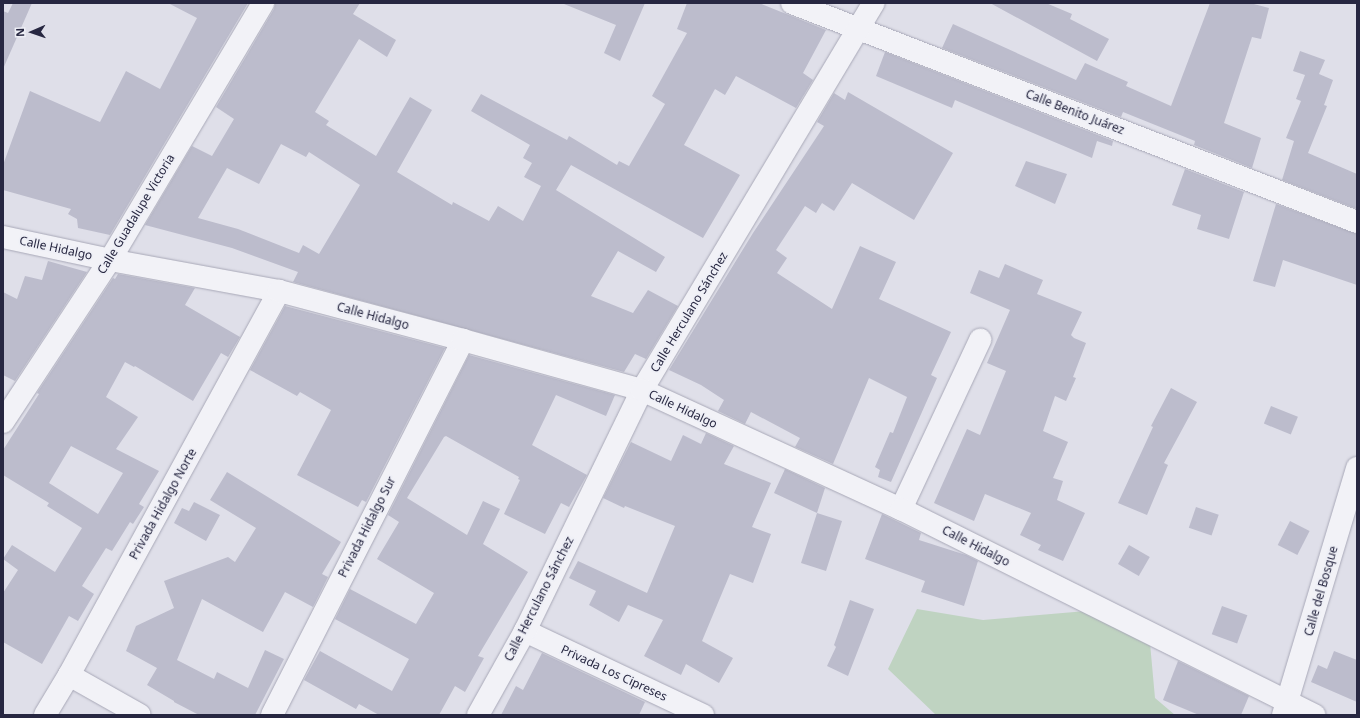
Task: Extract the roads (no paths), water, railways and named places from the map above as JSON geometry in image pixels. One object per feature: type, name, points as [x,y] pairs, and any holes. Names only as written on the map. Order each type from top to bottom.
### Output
[{"type":"street","name":"Calle Guadalupe Victoria","points":[[3,422],[110,260],[263,3]]},
{"type":"street","name":"Calle Benito Juárez","points":[[792,3],[860,28],[1357,222]]},
{"type":"street","name":"Calle Herculano Sánchez","points":[[478,715],[525,631],[642,390],[874,3]]},
{"type":"street","name":"Calle Hidalgo","points":[[3,237],[110,260],[279,291],[642,390],[901,509],[1286,709],[1315,715]]},
{"type":"street","name":"Privada Hidalgo Norte","points":[[45,715],[70,675],[279,291]]},
{"type":"street","name":"Privada Hidalgo Sur","points":[[272,715],[463,340]]},
{"type":"street","points":[[901,509],[980,340]]},
{"type":"street","name":"Calle del Bosque","points":[[1286,709],[1357,468]]},
{"type":"street","name":"Privada Los Cipreses","points":[[525,631],[703,715]]},
{"type":"street","points":[[70,675],[140,715]]}]
